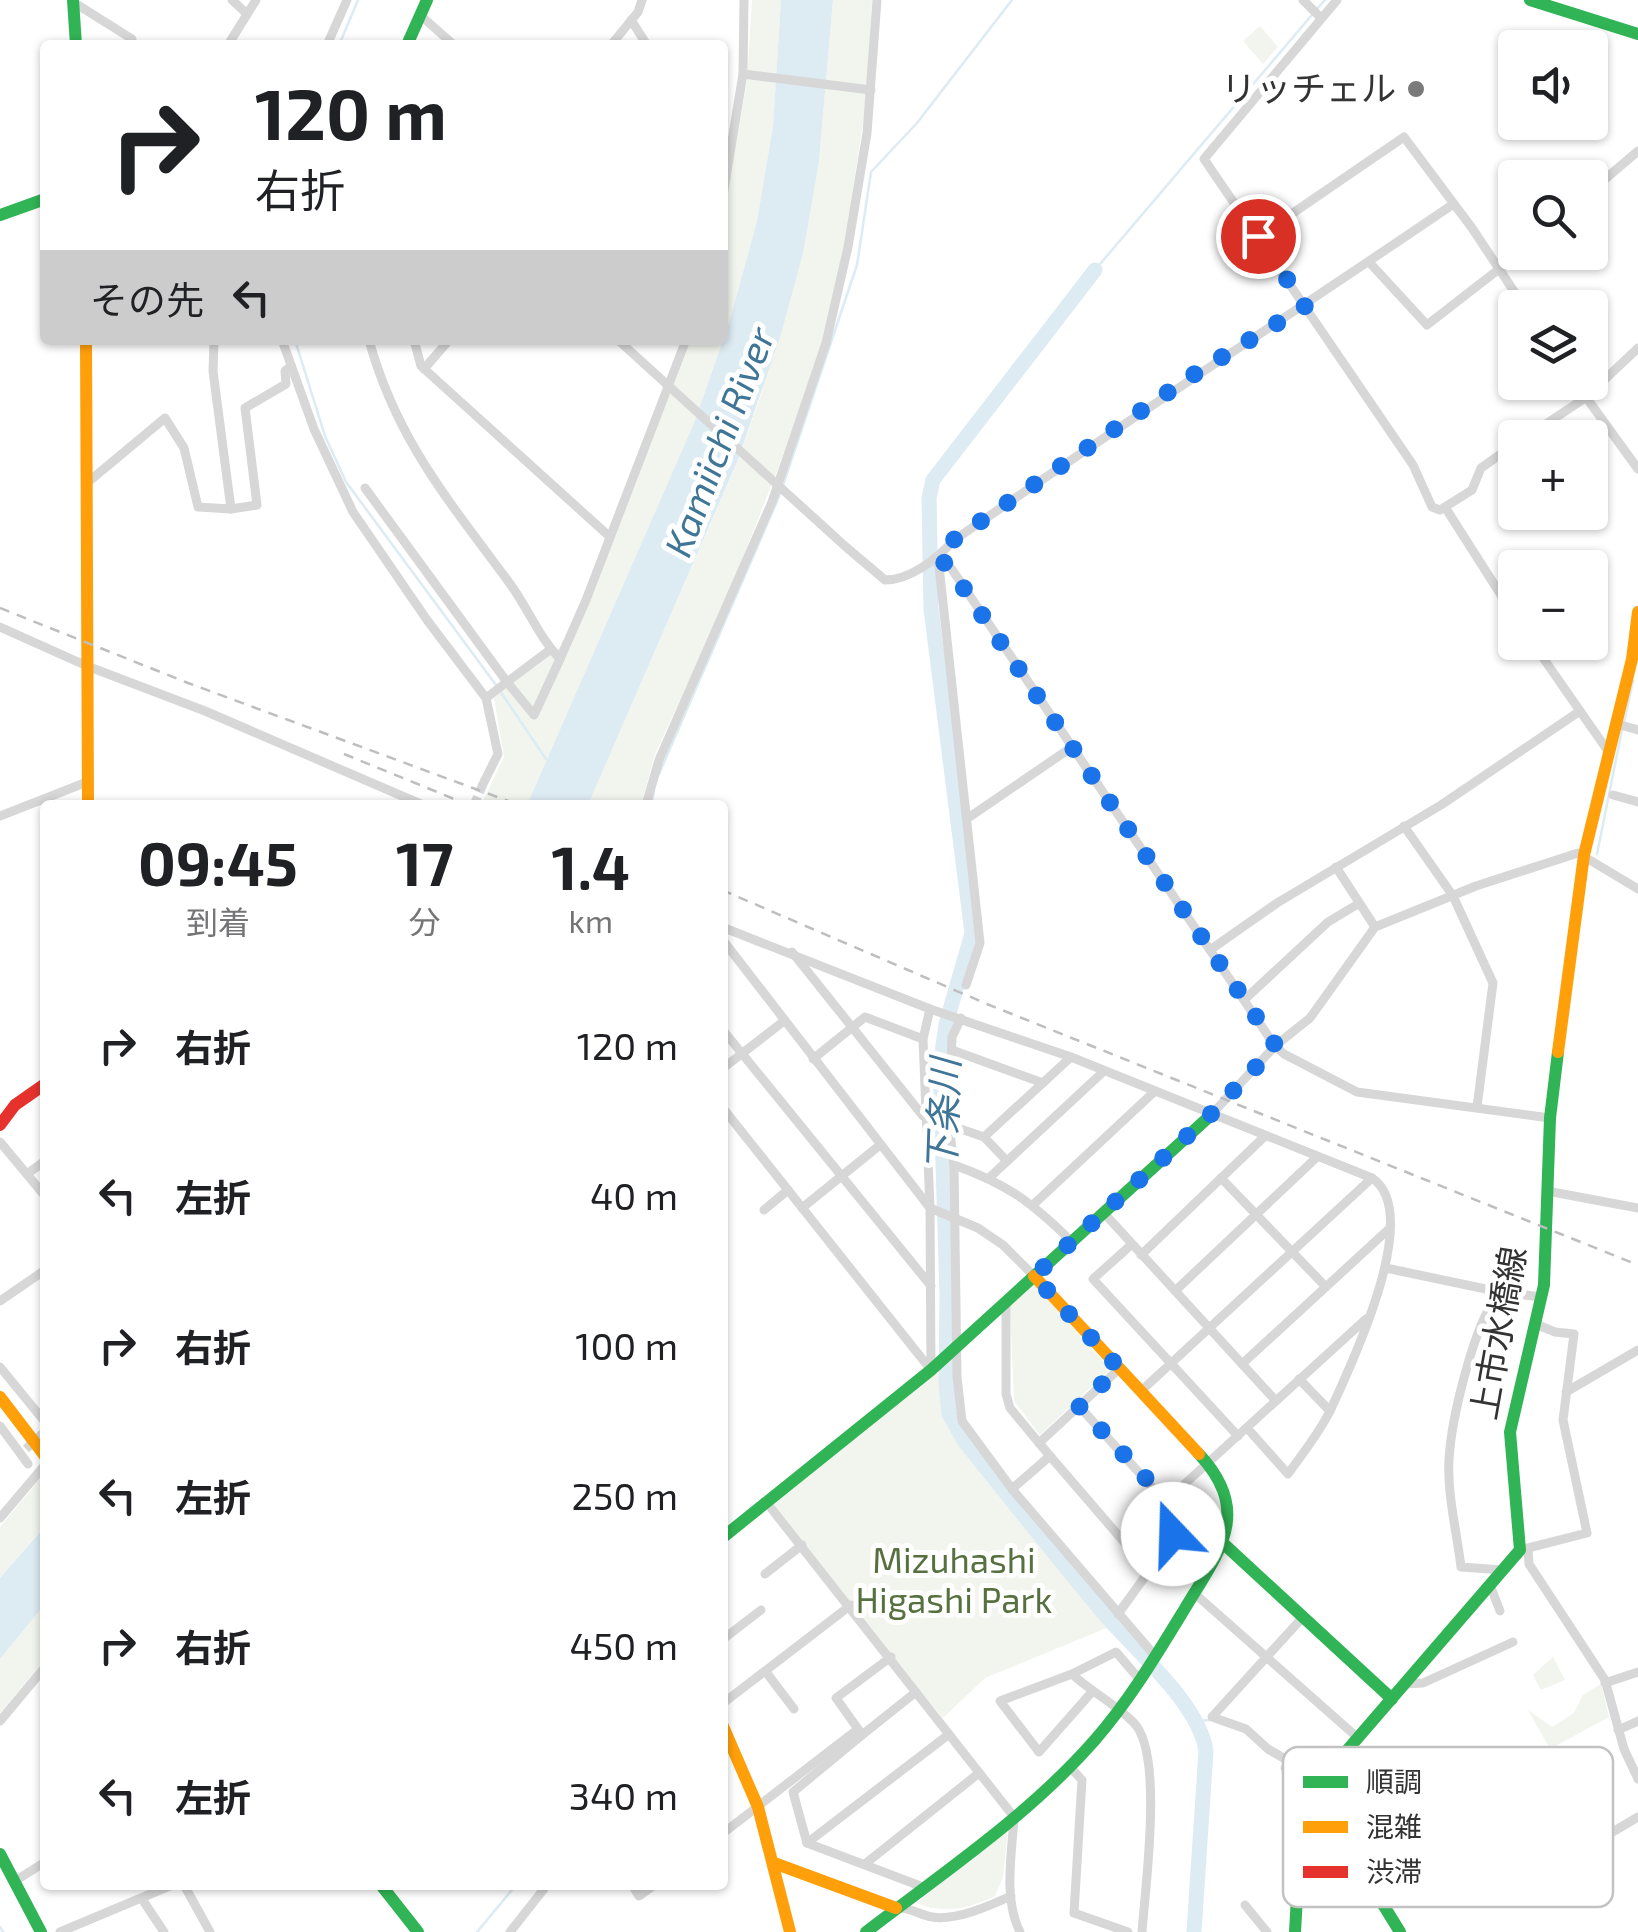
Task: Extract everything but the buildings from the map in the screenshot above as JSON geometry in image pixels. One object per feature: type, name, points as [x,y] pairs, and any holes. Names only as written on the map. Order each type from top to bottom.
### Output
[{"type":"street","points":[[232,0],[246,13]]},
{"type":"street","points":[[231,40],[256,0]]},
{"type":"street","points":[[329,40],[347,0]]},
{"type":"street","points":[[409,40],[426,0]]},
{"type":"street","points":[[616,40],[642,0]]},
{"type":"street","points":[[728,164],[742,74],[744,0]]},
{"type":"street","points":[[647,800],[659,760],[778,485],[826,342],[857,196],[871,90],[877,0]]},
{"type":"street","points":[[1337,0],[1204,159],[1413,465],[1432,507],[1440,510],[1472,490],[1481,468],[1498,456]]},
{"type":"street","points":[[1530,0],[1638,34]]},
{"type":"street","points":[[73,1],[132,39]]},
{"type":"street","points":[[73,1],[76,40]]},
{"type":"street","points":[[1306,4],[1320,17]]},
{"type":"street","points":[[420,15],[448,40]]},
{"type":"street","points":[[632,20],[644,40]]},
{"type":"street","points":[[1272,55],[1281,64]]},
{"type":"street","points":[[742,74],[871,90]]},
{"type":"street","points":[[1258,236],[1404,138],[1498,267]]},
{"type":"street","points":[[1608,176],[1638,150]]},
{"type":"street","points":[[0,215],[40,201]]},
{"type":"street","points":[[624,345],[885,580],[895,580],[938,557],[952,541],[1196,373],[1305,306],[1452,205]]},
{"type":"street","points":[[1369,262],[1428,325],[1500,270],[1513,290]]},
{"type":"street","points":[[86,345],[88,800]]},
{"type":"street","points":[[214,345],[213,371],[231,510]]},
{"type":"street","points":[[284,345],[352,512],[486,698],[498,754],[483,784]]},
{"type":"street","points":[[370,345],[384,391],[408,442],[560,659]]},
{"type":"street","points":[[416,345],[424,369],[610,537]]},
{"type":"street","points":[[424,369],[446,345]]},
{"type":"street","points":[[365,488],[534,715],[672,388],[685,345]]},
{"type":"street","points":[[1608,376],[1638,348]]},
{"type":"street","points":[[87,483],[165,418],[184,448],[198,507],[231,510],[257,505],[244,408],[286,384],[285,371],[291,366]]},
{"type":"street","points":[[1552,420],[1582,400]]},
{"type":"street","points":[[1586,400],[1638,469]]},
{"type":"street","points":[[1445,507],[1498,591]]},
{"type":"street","points":[[938,557],[950,568],[1284,1054],[1357,1092],[1550,1118]]},
{"type":"street","points":[[938,557],[980,942],[966,984]]},
{"type":"street","name":"上市水橋線","points":[[1524,1550],[1510,1432],[1542,1297],[1550,1118],[1584,855],[1616,724],[1632,687],[1638,612]]},
{"type":"street","points":[[0,626],[411,800]]},
{"type":"street","points":[[486,698],[551,649]]},
{"type":"street","points":[[1545,660],[1610,754]]},
{"type":"street","points":[[1210,950],[1580,711]]},
{"type":"street","points":[[1616,724],[1638,730]]},
{"type":"street","points":[[968,818],[1072,747]]},
{"type":"street","points":[[40,800],[86,782]]},
{"type":"street","points":[[1612,795],[1638,802]]},
{"type":"street","points":[[0,816],[40,800]]},
{"type":"street","points":[[1404,826],[1453,896],[1493,984],[1477,1106]]},
{"type":"street","points":[[728,1533],[934,1368],[1210,1115],[1276,1046],[1310,1018],[1375,927],[1578,853],[1638,889]]},
{"type":"street","points":[[1336,867],[1375,927]]},
{"type":"street","points":[[1244,1000],[1328,922],[1358,904]]},
{"type":"street","points":[[728,929],[933,1010],[1071,1057],[1382,1185],[1389,1197],[1386,1268],[1330,1411],[1288,1474],[1170,1363],[1094,1279],[1132,1245]]},
{"type":"street","points":[[728,947],[932,1210],[978,1228],[1003,1245],[1209,1464],[1222,1483],[1229,1504],[1225,1545],[1119,1712],[1070,1767],[1014,1817],[866,1932]]},
{"type":"street","points":[[791,952],[925,1118]]},
{"type":"street","points":[[933,1010],[923,1039],[932,1210],[934,1368]]},
{"type":"street","points":[[813,1059],[865,1017],[923,1039]]},
{"type":"street","points":[[957,1017],[952,1036],[949,1126],[954,1166],[954,1349],[962,1420],[1012,1489],[1118,1614],[1148,1670]]},
{"type":"street","points":[[728,1064],[784,1020]]},
{"type":"street","points":[[728,1036],[930,1286]]},
{"type":"street","points":[[952,1050],[1042,1083]]},
{"type":"street","points":[[984,1136],[1071,1057]]},
{"type":"street","points":[[989,1178],[1104,1071]]},
{"type":"street","points":[[0,1125],[15,1105],[40,1088]]},
{"type":"street","points":[[1034,1204],[1156,1091]]},
{"type":"street","points":[[728,1115],[934,1368]]},
{"type":"street","points":[[949,1126],[984,1136],[1006,1160]]},
{"type":"street","points":[[1141,1255],[1265,1136]]},
{"type":"street","points":[[0,1142],[40,1190]]},
{"type":"street","points":[[802,1208],[880,1145]]},
{"type":"street","points":[[1174,1291],[1316,1158]]},
{"type":"street","points":[[27,1174],[40,1164]]},
{"type":"street","points":[[954,1166],[989,1178],[1034,1204],[1072,1242]]},
{"type":"street","points":[[1221,1178],[1324,1286]]},
{"type":"street","points":[[1141,1391],[1372,1178]]},
{"type":"street","points":[[764,1210],[788,1190]]},
{"type":"street","points":[[1547,1191],[1638,1208]]},
{"type":"street","points":[[1102,1212],[1275,1400]]},
{"type":"street","points":[[1242,1364],[1390,1228]]},
{"type":"street","points":[[1386,1268],[1542,1297]]},
{"type":"street","points":[[0,1300],[40,1273]]},
{"type":"street","points":[[1500,1292],[1479,1330],[1448,1462],[1460,1568],[1503,1570]]},
{"type":"street","points":[[1006,1304],[1006,1394],[1010,1408],[1149,1571]]},
{"type":"street","points":[[1166,1500],[1368,1317]]},
{"type":"street","points":[[1350,1747],[1524,1550],[1586,1533],[1563,1420],[1574,1334],[1555,1332],[1538,1324]]},
{"type":"street","points":[[1566,1392],[1638,1350]]},
{"type":"street","points":[[0,1367],[40,1416]]},
{"type":"street","points":[[1039,1443],[1119,1368]]},
{"type":"street","points":[[1299,1379],[1330,1411]]},
{"type":"street","points":[[0,1396],[40,1449]]},
{"type":"street","points":[[1079,1406],[1166,1500],[1173,1534],[1118,1614]]},
{"type":"street","points":[[0,1426],[23,1451],[28,1464]]},
{"type":"street","points":[[1012,1489],[1050,1456]]},
{"type":"street","points":[[0,1518],[40,1471]]},
{"type":"street","points":[[767,1503],[1014,1817],[1011,1896],[1014,1921],[1020,1932]]},
{"type":"street","points":[[765,1574],[802,1545]]},
{"type":"street","points":[[1225,1545],[1392,1699]]},
{"type":"street","points":[[1524,1550],[1529,1564],[1606,1683],[1618,1730],[1638,1778]]},
{"type":"street","points":[[1490,1585],[1500,1611]]},
{"type":"street","points":[[1194,1593],[1358,1738]]},
{"type":"street","points":[[728,1700],[851,1605]]},
{"type":"street","points":[[728,1635],[761,1610]]},
{"type":"street","points":[[1283,1760],[1246,1729],[1212,1717],[1302,1618]]},
{"type":"street","points":[[1404,1684],[1423,1683],[1513,1642]]},
{"type":"street","points":[[1092,1693],[1039,1752],[1000,1701],[1072,1674],[1116,1652],[1148,1670]]},
{"type":"street","points":[[860,1731],[836,1698],[891,1657]]},
{"type":"street","points":[[766,1672],[794,1709]]},
{"type":"street","points":[[1606,1683],[1638,1672]]},
{"type":"street","points":[[0,1722],[40,1673]]},
{"type":"street","points":[[1072,1674],[1135,1724],[1149,1760],[1142,1932]]},
{"type":"street","points":[[728,1830],[916,1692]]},
{"type":"street","points":[[1618,1730],[1638,1721]]},
{"type":"street","points":[[807,1844],[792,1792],[860,1731]]},
{"type":"street","points":[[807,1844],[948,1734]]},
{"type":"street","points":[[728,1738],[758,1807],[790,1932]]},
{"type":"street","points":[[1070,1767],[1082,1780],[1074,1913],[1128,1932]]},
{"type":"street","points":[[865,1864],[979,1773]]},
{"type":"street","points":[[1613,1832],[1638,1817]]},
{"type":"street","points":[[807,1844],[923,1886]]},
{"type":"street","points":[[0,1854],[40,1932]]},
{"type":"street","points":[[774,1863],[896,1908],[936,1918],[973,1911],[1011,1896]]},
{"type":"street","points":[[15,1881],[40,1865]]},
{"type":"street","points":[[60,1932],[161,1890]]},
{"type":"street","points":[[187,1890],[210,1932]]},
{"type":"street","points":[[385,1890],[418,1932]]},
{"type":"street","points":[[510,1932],[542,1890]]},
{"type":"street","points":[[142,1899],[164,1932]]},
{"type":"street","points":[[1245,1905],[1267,1932]]},
{"type":"street","points":[[1295,1932],[1296,1907]]},
{"type":"street","points":[[1385,1907],[1400,1932]]},
{"type":"green space","points":[[752,0],[781,0],[773,126],[757,221],[728,326],[728,191],[747,81]]},
{"type":"green space","points":[[833,0],[872,0],[866,102],[843,255],[826,331],[779,466],[723,608],[655,754],[642,800],[590,800],[738,461],[761,395],[819,161]]},
{"type":"green space","points":[[1260,26],[1278,47],[1263,64],[1243,41]]},
{"type":"green space","points":[[689,345],[721,345],[694,423],[529,800],[483,800],[504,757],[494,698],[560,647],[602,570]]},
{"type":"green space","points":[[1034,1284],[1110,1369],[1040,1435],[1014,1401],[1010,1306]]},
{"type":"green space","name":"Mizuhashi Higashi Park","points":[[937,1373],[946,1383],[949,1414],[965,1442],[1114,1625],[985,1678],[943,1718],[767,1503]]},
{"type":"green space","points":[[40,1479],[40,1531],[0,1578],[0,1527]]},
{"type":"green space","points":[[40,1610],[40,1665],[0,1713],[0,1659]]},
{"type":"green space","points":[[1553,1657],[1565,1680],[1541,1690],[1533,1675]]},
{"type":"green space","points":[[1601,1684],[1609,1717],[1549,1747],[1528,1710],[1552,1727],[1574,1713],[1583,1695]]},
{"type":"green space","points":[[1008,1828],[1003,1877],[995,1896],[956,1908],[937,1909],[917,1903]]},
{"type":"water","name":"Kamiichi River","points":[[781,0],[833,0],[819,161],[803,253],[781,334],[738,460],[590,800],[529,800],[694,423],[721,345],[728,345],[728,326],[757,221],[773,126]]},
{"type":"water","points":[[40,1532],[40,1610],[0,1659],[0,1578]]},
{"type":"waterway","points":[[341,40],[358,0]]},
{"type":"waterway","points":[[783,485],[857,265],[871,172],[917,123],[1012,0]]},
{"type":"waterway","points":[[1316,10],[1325,0]]},
{"type":"waterway","points":[[1095,270],[1311,16]]},
{"type":"waterway","name":"下条川","points":[[1095,270],[933,480],[929,498],[931,609],[972,933],[946,1024],[940,1066],[946,1383],[949,1414],[965,1442],[1106,1616],[1180,1697],[1201,1733],[1206,1751],[1194,1932]]},
{"type":"waterway","points":[[297,345],[325,436],[346,482],[496,685]]},
{"type":"waterway","points":[[659,774],[781,492]]},
{"type":"waterway","points":[[1624,722],[1633,681]]},
{"type":"waterway","points":[[500,691],[546,759]]},
{"type":"waterway","points":[[1597,854],[1622,730]]},
{"type":"waterway","points":[[652,800],[654,791]]},
{"type":"waterway","points":[[1197,1721],[1210,1720]]},
{"type":"waterway","points":[[477,1932],[512,1890]]},
{"type":"waterway","points":[[0,1927],[3,1932]]},
{"type":"tunnel","points":[[476,800],[483,784]]},
{"type":"tunnel","points":[[26,1449],[40,1436]]},
{"type":"railway","points":[[0,608],[188,683],[505,800]]},
{"type":"railway","points":[[344,754],[457,800]]},
{"type":"railway","points":[[728,893],[987,1004],[1638,1265]]},
{"type":"traffic: fast","points":[[73,0],[76,40]]},
{"type":"traffic: fast","points":[[409,40],[427,0]]},
{"type":"traffic: fast","points":[[1530,0],[1638,34]]},
{"type":"traffic: fast","points":[[0,215],[40,201]]},
{"type":"traffic: fast","points":[[1350,1747],[1520,1550],[1510,1432],[1544,1285],[1550,1118],[1558,1052]]},
{"type":"traffic: fast","points":[[728,1533],[931,1370],[1211,1115]]},
{"type":"traffic: fast","points":[[866,1932],[1042,1794],[1094,1741],[1130,1694],[1208,1570],[1225,1533],[1225,1495],[1216,1475],[1199,1454]]},
{"type":"traffic: fast","points":[[1225,1545],[1392,1699]]},
{"type":"traffic: fast","points":[[0,1854],[41,1932]]},
{"type":"traffic: fast","points":[[385,1890],[418,1932]]},
{"type":"traffic: fast","points":[[1295,1932],[1296,1907]]},
{"type":"traffic: fast","points":[[1385,1907],[1400,1932]]},
{"type":"traffic: slow","points":[[86,345],[88,800]]},
{"type":"traffic: slow","points":[[1558,1052],[1584,855],[1632,659],[1638,612]]},
{"type":"traffic: slow","points":[[1034,1276],[1199,1454]]},
{"type":"traffic: slow","points":[[0,1397],[40,1449]]},
{"type":"traffic: slow","points":[[728,1738],[758,1807],[790,1932]]},
{"type":"traffic: slow","points":[[774,1863],[896,1908]]},
{"type":"traffic: jam","points":[[0,1125],[15,1105],[40,1088]]},
{"type":"place","name":"リッチェル","points":[[1416,89]]},
{"type":"route","points":[[1173,1534],[1166,1500],[1079,1406],[1119,1368],[1034,1276],[1210,1115],[1276,1046],[950,568],[938,557],[952,541],[1196,373],[1305,306],[1258,236]]}]
